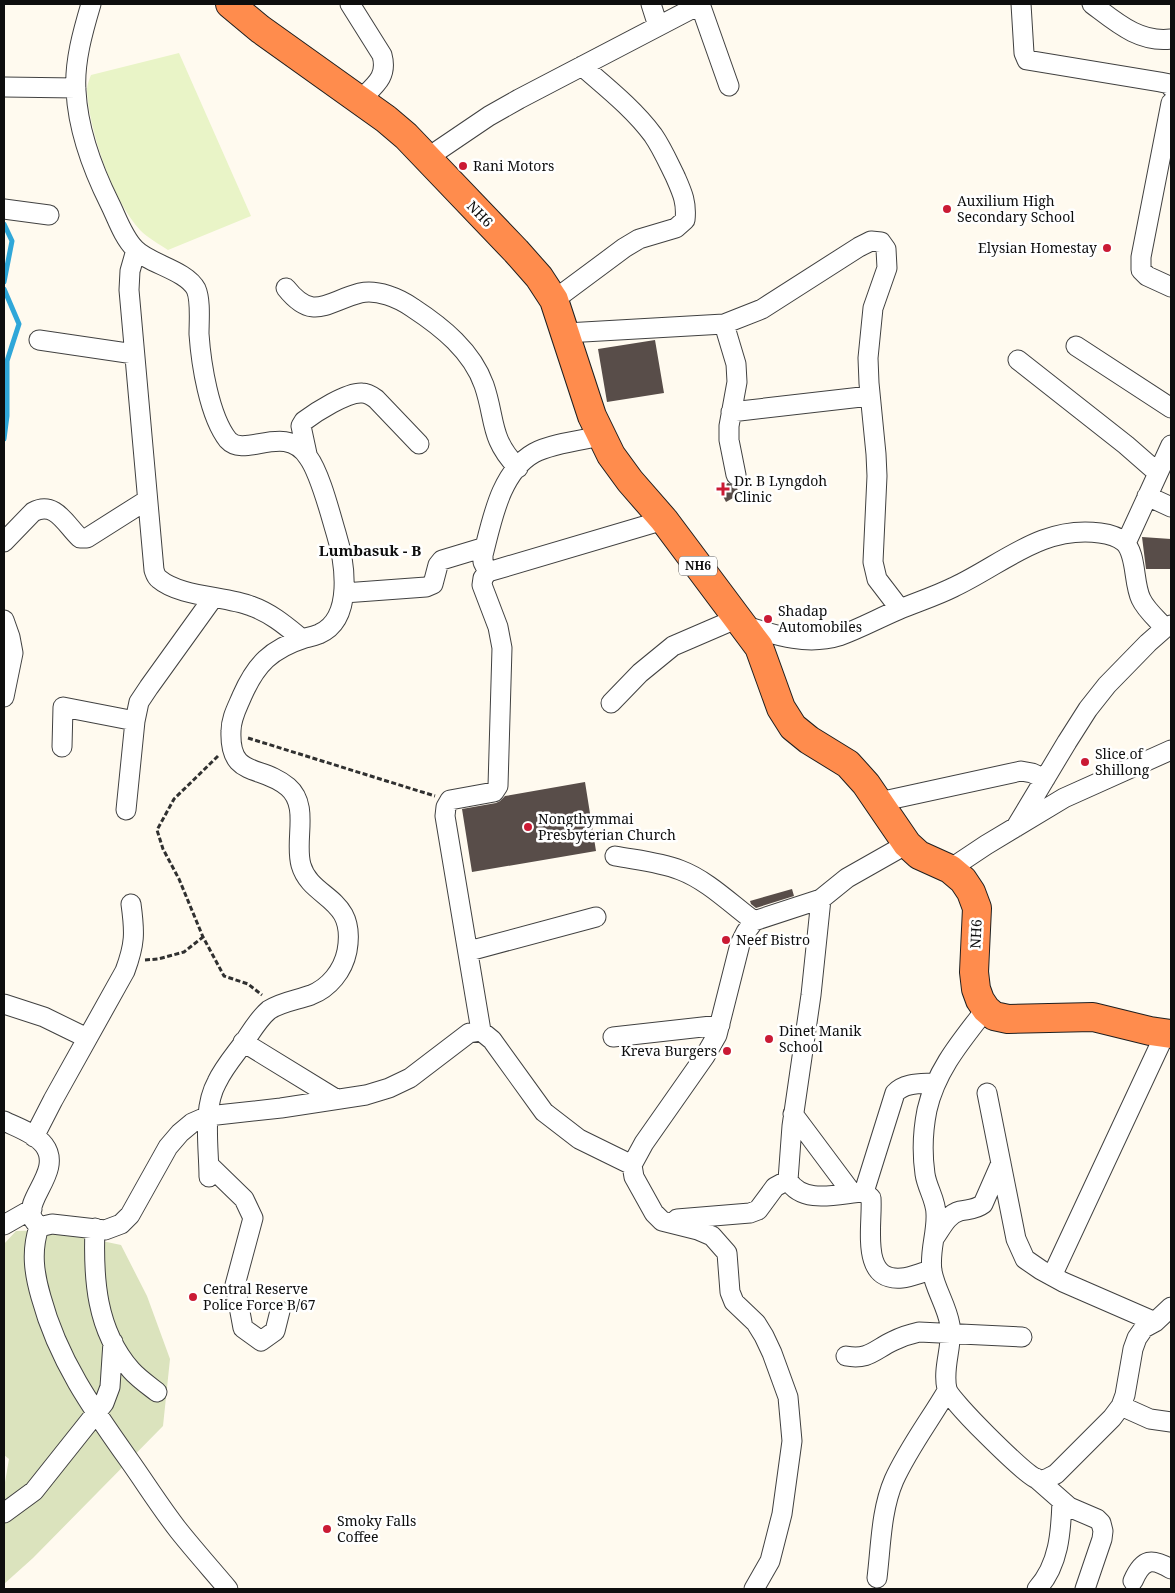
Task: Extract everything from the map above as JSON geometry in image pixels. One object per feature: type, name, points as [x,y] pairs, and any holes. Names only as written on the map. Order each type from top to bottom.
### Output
[{"type":"highway","name":"NH6","points":[[230,4],[260,29],[360,100],[406,136],[539,277],[554,300],[592,416],[611,455],[630,481],[664,520],[759,647],[781,708],[793,727],[809,740],[848,764],[866,784],[907,844],[919,855],[950,869],[963,880],[971,892],[977,908],[974,972],[976,989],[986,1009]]},
{"type":"highway","points":[[986,1009],[994,1016],[1008,1019],[1093,1017],[1168,1034]]},
{"type":"street","points":[[92,4],[78,56],[76,88],[79,118],[87,150],[105,195],[124,234],[136,250],[185,278],[196,290],[199,308],[200,351],[204,375],[213,409],[225,435],[232,444],[244,447],[265,441],[278,440],[296,446],[307,454]]},
{"type":"street","points":[[350,4],[382,54],[384,64],[381,78],[360,100]]},
{"type":"street","points":[[651,4],[658,26]]},
{"type":"street","points":[[427,158],[489,116],[701,4],[729,86]]},
{"type":"street","points":[[1021,4],[1024,53],[1027,60],[1160,82],[1170,84],[1171,87]]},
{"type":"street","points":[[1092,4],[1126,30],[1152,39],[1171,39]]},
{"type":"street","points":[[554,300],[632,244],[655,234],[676,228],[685,220],[686,208],[680,186],[664,152],[652,134],[630,109],[582,66]]},
{"type":"street","points":[[4,87],[76,88]]},
{"type":"street","points":[[1171,102],[1141,257],[1141,270],[1147,276],[1171,286]]},
{"type":"street","points":[[4,209],[49,215]]},
{"type":"street","points":[[566,333],[724,324],[762,310],[859,247],[871,241],[881,242],[886,249],[887,268],[873,308],[868,358],[877,476],[874,571],[877,579],[900,609]]},
{"type":"street","points":[[136,250],[130,271],[129,290],[154,570],[158,578],[170,586],[213,598],[249,604],[266,612],[302,639]]},
{"type":"street","points":[[286,288],[296,301],[305,306],[315,307],[361,293],[377,293],[394,297],[434,323],[461,346],[478,373],[484,386],[492,424],[498,440],[504,453],[518,468]]},
{"type":"street","points":[[724,324],[736,364],[737,382],[729,426],[729,440],[736,475]]},
{"type":"street","points":[[39,340],[134,354]]},
{"type":"street","points":[[1076,346],[1171,408]]},
{"type":"street","points":[[1018,360],[1126,445],[1158,473]]},
{"type":"street","points":[[280,1311],[275,1331],[261,1341],[244,1328],[236,1285],[253,1218],[244,1198],[209,1171],[208,1116],[211,1097],[216,1083],[262,1018],[277,1006],[314,994],[328,984],[340,971],[346,955],[348,938],[342,911],[306,876],[301,865],[300,820],[295,795],[287,786],[276,779],[237,762],[232,748],[232,718],[251,677],[261,664],[276,651],[302,639],[322,633],[333,622],[340,610],[344,593],[344,575],[337,538],[316,471],[307,454],[301,426],[304,421],[350,395],[369,394],[419,444]]},
{"type":"street","points":[[731,412],[870,396]]},
{"type":"street","points":[[488,572],[483,562],[485,547],[500,495],[518,468],[534,453],[601,436]]},
{"type":"street","points":[[1126,543],[1171,445]]},
{"type":"street","points":[[1147,496],[1171,507]]},
{"type":"street","points":[[4,542],[33,512],[39,509],[46,508],[55,511],[80,538],[87,538],[148,500]]},
{"type":"street","points":[[632,1165],[579,1140],[544,1112],[492,1040],[481,1031],[445,816],[450,800],[489,794],[494,792],[498,786],[502,648],[498,628],[482,584],[483,578],[488,572],[664,520]]},
{"type":"street","points":[[611,703],[640,673],[673,646],[741,622],[785,638],[801,640],[839,636],[956,586],[1043,538],[1060,533],[1084,531],[1117,537],[1126,543],[1132,558],[1137,589],[1141,599],[1168,627],[1107,685],[1088,709],[1016,827]]},
{"type":"street","points":[[344,593],[426,587],[433,584],[438,565],[442,560],[485,547]]},
{"type":"street","points":[[126,810],[135,721],[139,702],[213,598]]},
{"type":"street","points":[[4,620],[13,654],[4,697]]},
{"type":"street","points":[[62,747],[63,707],[135,721]]},
{"type":"street","points":[[950,869],[1064,798],[1171,750]]},
{"type":"street","points":[[879,802],[1021,771],[1032,773],[1044,779]]},
{"type":"street","points":[[754,1589],[770,1561],[782,1514],[792,1441],[788,1397],[764,1336],[756,1323],[734,1302],[730,1292],[727,1253],[712,1236],[698,1230],[662,1221],[654,1213],[634,1177],[632,1165],[644,1143],[705,1056],[717,1035],[740,944],[754,921],[821,899],[854,874],[907,844]]},
{"type":"street","points":[[614,856],[651,862],[681,870],[710,888],[754,921]]},
{"type":"street","points":[[821,899],[811,995],[793,1114],[788,1180],[798,1190],[814,1196],[828,1197],[858,1192]]},
{"type":"street","points":[[34,1137],[124,971],[132,952],[135,934],[131,904]]},
{"type":"street","points":[[469,951],[596,917]]},
{"type":"street","points":[[4,1004],[44,1018],[87,1038]]},
{"type":"street","points":[[986,1009],[949,1056],[936,1083],[927,1110],[924,1132],[925,1174],[936,1211],[932,1270],[951,1335],[945,1379],[947,1391],[978,1426],[1026,1472],[1077,1512],[1097,1519],[1101,1523],[1103,1530],[1102,1539],[1085,1589]]},
{"type":"street","points":[[613,1037],[720,1025]]},
{"type":"street","points":[[39,1227],[52,1224],[105,1230],[120,1224],[130,1215],[168,1147],[186,1128],[208,1116],[281,1108],[366,1095],[389,1088],[410,1078],[469,1033],[481,1031]]},
{"type":"street","points":[[1052,1276],[1168,1034]]},
{"type":"street","points":[[244,1042],[336,1099]]},
{"type":"street","points":[[858,1192],[895,1093],[906,1085],[936,1083]]},
{"type":"street","points":[[987,1093],[1016,1239],[1025,1259],[1052,1276],[1155,1322]]},
{"type":"street","points":[[793,1114],[858,1192],[871,1198],[871,1252],[874,1264],[880,1273],[892,1278],[904,1278],[932,1270]]},
{"type":"street","points":[[4,1121],[34,1137],[43,1144],[49,1154],[50,1165],[32,1209],[32,1217],[39,1227]]},
{"type":"street","points":[[934,1238],[951,1216],[959,1211],[978,1208],[983,1204],[1001,1163]]},
{"type":"street","points":[[662,1221],[750,1213],[758,1210],[774,1187],[788,1180]]},
{"type":"street","points":[[4,1225],[32,1209]]},
{"type":"street","points":[[39,1227],[34,1241],[34,1260],[38,1286],[45,1313],[61,1353],[76,1383],[160,1506],[228,1589]]},
{"type":"street","points":[[95,1228],[95,1284],[112,1342],[132,1371],[157,1392]]},
{"type":"street","points":[[1036,1478],[1046,1480],[1056,1474],[1122,1406],[1126,1395],[1133,1349],[1137,1338],[1144,1328],[1155,1322],[1171,1306]]},
{"type":"street","points":[[846,1356],[858,1358],[869,1355],[904,1336],[919,1332],[1022,1337]]},
{"type":"street","points":[[4,1513],[34,1491],[104,1402],[110,1387],[112,1342]]},
{"type":"street","points":[[877,1578],[884,1520],[894,1481],[947,1391]]},
{"type":"street","points":[[1122,1406],[1150,1419],[1171,1422]]},
{"type":"street","points":[[1037,1589],[1057,1552],[1061,1528],[1062,1501]]},
{"type":"street","points":[[1134,1580],[1136,1573],[1149,1561],[1155,1561],[1171,1568]]},
{"type":"path","points":[[231,732],[450,800]]},
{"type":"path","points":[[220,754],[174,799],[157,830],[163,849],[179,879],[203,937],[224,976],[248,984],[277,1006]]},
{"type":"path","points":[[124,971],[132,962],[158,959],[184,952],[203,937]]},
{"type":"green space","points":[[179,53],[251,216],[168,250],[140,230],[130,217],[112,184],[92,125],[87,88],[91,75]]},
{"type":"green space","points":[[50,1230],[121,1245],[147,1296],[170,1359],[163,1426],[33,1558],[4,1584],[4,1488],[9,1459],[4,1455],[4,1244],[16,1231]]},
{"type":"building","points":[[655,340],[664,393],[607,402],[598,349]]},
{"type":"building","points":[[728,483],[736,486],[740,494],[726,502],[719,488]]},
{"type":"building","points":[[1142,537],[1171,539],[1171,569],[1146,569]]},
{"type":"building","name":"Nongthymmai Presbyterian Church","points":[[585,782],[596,851],[472,872],[462,809],[496,803],[505,796]]},
{"type":"building","points":[[792,889],[794,896],[756,908],[750,901]]},
{"type":"waterway","points":[[4,224],[12,241],[4,282]]},
{"type":"waterway","points":[[4,289],[19,324],[7,361],[7,416],[4,439]]},
{"type":"place","name":"Rani Motors","points":[[463,166]]},
{"type":"place","name":"Auxilium High Secondary School","points":[[947,209]]},
{"type":"place","name":"Elysian Homestay","points":[[1107,248]]},
{"type":"place","name":"Dr. B Lyngdoh Clinic","points":[[723,489]]},
{"type":"place","name":"Shadap Automobiles","points":[[768,619]]},
{"type":"place","name":"Slice of Shillong","points":[[1085,762]]},
{"type":"place","name":"Nongthymmai Presbyterian Church","points":[[528,827]]},
{"type":"place","name":"Neef Bistro","points":[[726,940]]},
{"type":"place","name":"Dinet Manik School","points":[[769,1039]]},
{"type":"place","name":"Kreva Burgers","points":[[727,1051]]},
{"type":"place","name":"Central Reserve Police Force B/67","points":[[193,1297]]},
{"type":"place","name":"Smoky Falls Coffee","points":[[327,1529]]},
{"type":"district","name":"Lumbasuk - B","points":[[370,551]]}]
